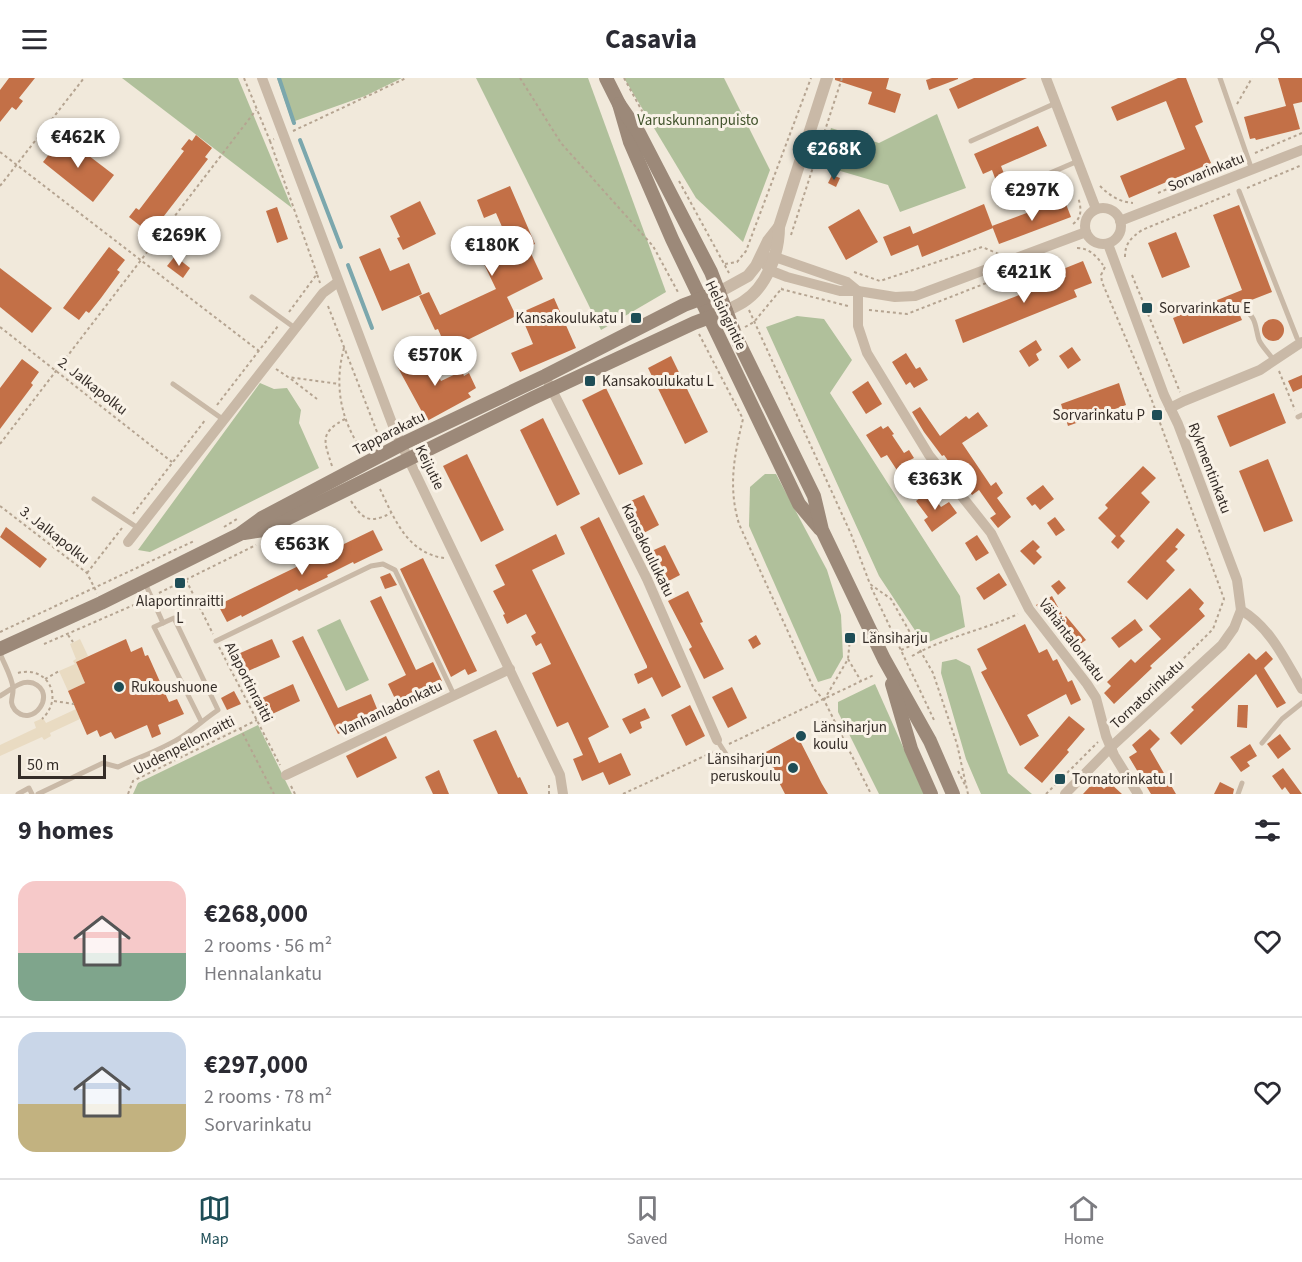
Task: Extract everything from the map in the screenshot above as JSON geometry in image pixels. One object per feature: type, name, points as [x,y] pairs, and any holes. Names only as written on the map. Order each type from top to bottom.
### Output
[{"type":"main road","name":"Helsingintie","points":[[606,78],[619,104],[639,133],[711,272],[762,391],[814,496],[822,530],[884,659],[930,741],[963,793]]},
{"type":"main road","name":"Helsingintie","points":[[619,104],[630,142],[699,298],[800,504],[822,530]]},
{"type":"main road","name":"Tapparakatu","points":[[2,656],[101,603],[240,534],[262,518],[402,444],[545,376],[684,305],[719,292]]},
{"type":"main road","name":"Tapparakatu","points":[[240,534],[264,530],[552,390],[693,323],[726,310]]},
{"type":"main road","name":"Helsingintie","points":[[884,659],[911,749],[931,794]]},
{"type":"street","name":"Keijutie","points":[[262,78],[338,282],[402,444],[560,775],[562,794]]},
{"type":"street","points":[[726,310],[745,301],[756,290],[769,270],[779,244],[779,227],[827,78]]},
{"type":"street","points":[[1046,78],[1096,209]]},
{"type":"street","name":"Sorvarinkatu","points":[[1120,221],[1302,150]]},
{"type":"street","points":[[1106,208],[1115,213],[1120,221],[1121,230],[1115,240],[1108,244],[1099,244],[1091,240],[1086,232],[1085,224],[1089,215],[1096,209],[1106,208]]},
{"type":"street","points":[[719,292],[736,285],[748,276],[761,258],[768,241],[779,227]]},
{"type":"street","points":[[761,258],[769,270],[840,291],[858,291],[895,297],[915,296],[1086,232]]},
{"type":"street","name":"Rykmentinkatu","points":[[1108,244],[1109,265],[1178,424],[1237,580],[1241,610]]},
{"type":"street","points":[[761,258],[775,256],[847,282],[858,291]]},
{"type":"street","points":[[128,542],[323,293],[338,282]]},
{"type":"street","name":"Vähäntalonkatu","points":[[858,291],[858,326],[867,352],[929,455],[991,533],[1029,609],[1092,691],[1106,736],[1138,794]]},
{"type":"street","points":[[1170,408],[1276,365],[1300,340]]},
{"type":"street","name":"Kansakoulukatu","points":[[545,376],[647,579],[717,741]]},
{"type":"street","points":[[1241,610],[1262,626],[1278,646],[1302,689]]},
{"type":"street","name":"Tornatorinkatu","points":[[1065,794],[1111,747],[1222,645],[1234,628],[1241,610]]},
{"type":"street","name":"Vanhanladonkatu","points":[[286,775],[510,669]]},
{"type":"lane","points":[[1220,78],[1252,170]]},
{"type":"lane","points":[[971,141],[1056,103]]},
{"type":"lane","points":[[997,196],[1077,161]]},
{"type":"lane","points":[[1239,191],[1300,340]]},
{"type":"lane","points":[[252,297],[295,328]]},
{"type":"lane","points":[[1244,310],[1251,314],[1258,330],[1260,343],[1276,365]]},
{"type":"lane","points":[[174,384],[224,420]]},
{"type":"lane","points":[[94,499],[139,529]]},
{"type":"lane","points":[[216,641],[370,566],[383,564],[395,570],[454,695]]},
{"type":"lane","points":[[145,581],[163,622]]},
{"type":"lane","points":[[38,794],[103,763],[118,767],[183,736],[218,710],[174,618],[154,627],[201,721]]},
{"type":"lane","points":[[0,696],[13,689],[20,683],[30,682],[39,686],[44,694],[44,703],[39,711],[31,715],[20,714],[13,708],[10,698],[13,689],[2,656]]},
{"type":"lane","points":[[1262,743],[1282,719],[1302,704]]},
{"type":"lane","points":[[717,741],[731,762]]},
{"type":"lane","points":[[1238,794],[1242,783]]},
{"type":"lane","points":[[18,794],[29,788],[32,794]]},
{"type":"path","points":[[0,186],[84,78]]},
{"type":"path","points":[[244,78],[270,141],[317,274]]},
{"type":"path","points":[[395,78],[396,82]]},
{"type":"path","points":[[270,141],[406,78]]},
{"type":"path","points":[[520,78],[561,143],[653,246],[678,289],[684,305]]},
{"type":"path","points":[[624,78],[646,119]]},
{"type":"path","points":[[711,272],[724,264],[737,262],[746,251],[811,78]]},
{"type":"path","points":[[791,235],[842,78]]},
{"type":"path","points":[[1232,113],[1252,78]]},
{"type":"path","points":[[0,444],[256,110]]},
{"type":"path","points":[[1153,195],[1302,133]]},
{"type":"path","points":[[0,152],[259,351]]},
{"type":"path","points":[[1046,794],[1213,629],[1224,599],[1151,398],[1101,275],[1109,265],[1125,258],[1125,248],[1129,239],[1142,230],[1302,165]]},
{"type":"path","points":[[680,182],[736,285]]},
{"type":"path","points":[[1071,225],[1077,221],[1082,210],[1077,194],[1100,185],[1107,193],[1121,201],[1132,204],[1143,199]]},
{"type":"path","points":[[848,270],[880,281],[982,247],[999,254]]},
{"type":"path","points":[[1073,248],[1085,248],[1109,265]]},
{"type":"path","points":[[1130,268],[1184,401]]},
{"type":"path","points":[[754,322],[787,277]]},
{"type":"path","points":[[781,288],[858,308],[907,314],[996,279]]},
{"type":"path","points":[[745,301],[851,534],[870,584],[937,726]]},
{"type":"path","points":[[693,323],[743,419],[734,454],[735,509],[739,524],[814,689],[824,700],[871,794]]},
{"type":"path","name":"2. Jalkapolku","points":[[0,327],[172,462]]},
{"type":"path","points":[[344,347],[339,384],[345,418],[357,443]]},
{"type":"path","points":[[268,363],[317,399]]},
{"type":"path","points":[[1276,365],[1300,416]]},
{"type":"path","points":[[288,377],[339,384]]},
{"type":"path","points":[[332,467],[326,435],[331,426],[345,418]]},
{"type":"path","points":[[380,489],[402,532],[415,545],[430,554],[444,558]]},
{"type":"path","points":[[349,498],[357,512],[367,518],[377,519],[391,513]]},
{"type":"path","name":"3. Jalkapolku","points":[[0,506],[87,573],[95,586],[107,618]]},
{"type":"path","points":[[221,528],[242,517]]},
{"type":"path","points":[[0,632],[201,538]]},
{"type":"path","points":[[37,647],[107,618],[257,544]]},
{"type":"path","name":"Alaportinraitti","points":[[186,580],[295,794]]},
{"type":"path","points":[[870,584],[891,599],[933,673],[957,744],[963,793]]},
{"type":"path","points":[[912,656],[954,637],[1001,622],[1029,609]]},
{"type":"path","points":[[68,634],[73,642]]},
{"type":"path","points":[[824,700],[849,659],[850,638]]},
{"type":"path","points":[[901,650],[917,643]]},
{"type":"path","points":[[2,656],[14,674],[23,671],[35,673],[51,686],[54,701],[50,710],[44,718],[34,722]]},
{"type":"path","points":[[849,659],[861,681]]},
{"type":"path","points":[[45,679],[59,671]]},
{"type":"path","points":[[824,700],[874,675]]},
{"type":"path","points":[[54,701],[74,704]]},
{"type":"path","name":"Uudenpellonraitti","points":[[128,794],[133,781],[257,720]]},
{"type":"path","points":[[240,728],[274,794]]},
{"type":"path","points":[[957,769],[963,793]]},
{"type":"green space","points":[[122,78],[238,78],[292,208]]},
{"type":"green space","points":[[277,78],[402,78],[365,96],[292,122]]},
{"type":"green space","points":[[476,78],[588,78],[666,292],[601,330]]},
{"type":"green space","name":"Varuskunnanpuisto","points":[[624,78],[724,78],[770,170],[743,242],[696,198]]},
{"type":"green space","points":[[937,114],[966,188],[900,212],[888,185],[820,165],[831,128],[879,143]]},
{"type":"green space","points":[[797,316],[824,319],[852,360],[830,393],[960,596],[965,627],[924,644],[879,576],[766,327]]},
{"type":"green space","points":[[260,383],[274,389],[287,388],[301,410],[299,423],[319,468],[150,552],[138,550]]},
{"type":"green space","points":[[765,474],[776,474],[827,570],[841,615],[843,657],[831,678],[818,682],[749,526],[750,487]]},
{"type":"green space","points":[[340,619],[369,680],[346,691],[317,630]]},
{"type":"green space","points":[[956,659],[970,666],[1008,773],[1032,794],[981,794],[966,759],[941,673],[942,662]]},
{"type":"green space","points":[[875,684],[924,794],[879,794],[838,712],[838,702]]},
{"type":"green space","points":[[258,725],[292,794],[133,794],[138,783]]},
{"type":"shaded area","points":[[80,639],[88,656],[76,662],[85,683],[68,691],[59,671],[75,664],[73,661],[76,659],[70,644]]},
{"type":"shaded area","points":[[76,709],[80,719],[50,733],[51,736],[44,740],[42,737],[0,756],[0,745],[36,728],[34,722],[43,718],[46,723]]},
{"type":"building","points":[[9,78],[35,78],[19,98],[23,101],[16,110],[12,107],[0,122],[0,90]]},
{"type":"building","points":[[835,78],[889,78],[886,89],[901,94],[895,113],[868,104],[872,92],[835,80]]},
{"type":"building","points":[[932,78],[958,79],[929,90],[926,80]]},
{"type":"building","points":[[974,78],[1027,78],[958,109],[949,89]]},
{"type":"building","points":[[1178,78],[1186,78],[1203,122],[1195,126],[1211,163],[1129,198],[1120,176],[1185,149],[1166,101],[1117,121],[1111,107]]},
{"type":"building","points":[[1278,78],[1302,78],[1302,102],[1293,104],[1300,129],[1256,140],[1255,138],[1250,139],[1244,117],[1286,106]]},
{"type":"building","points":[[1038,126],[1047,146],[1001,166],[1009,186],[999,189],[992,170],[983,174],[974,154]]},
{"type":"building","points":[[196,135],[212,148],[205,157],[208,159],[157,225],[154,224],[148,232],[129,217],[136,208],[139,210],[184,151],[181,149],[189,139],[192,141]]},
{"type":"building","points":[[63,136],[114,175],[93,202],[43,162]]},
{"type":"building","points":[[832,175],[840,178],[836,187],[828,183]]},
{"type":"building","points":[[510,186],[535,244],[528,247],[543,279],[507,297],[516,316],[447,350],[419,296],[429,292],[440,315],[496,289],[484,264],[502,255],[496,241],[506,236],[496,213],[484,218],[477,200]]},
{"type":"building","points":[[1064,199],[1071,217],[999,244],[992,226]]},
{"type":"building","points":[[420,201],[436,234],[403,250],[397,238],[400,237],[390,216]]},
{"type":"building","points":[[984,204],[993,228],[922,257],[918,245],[891,256],[883,237],[910,226],[913,234]]},
{"type":"building","points":[[1239,205],[1272,292],[1236,306],[1242,320],[1183,344],[1173,318],[1242,290],[1213,215]]},
{"type":"building","points":[[277,207],[288,239],[277,243],[266,211]]},
{"type":"building","points":[[859,209],[878,242],[846,260],[828,227]]},
{"type":"building","points":[[1176,232],[1190,267],[1162,278],[1148,243]]},
{"type":"building","points":[[109,247],[125,260],[117,270],[120,272],[101,298],[89,313],[86,311],[79,320],[63,308]]},
{"type":"building","points":[[380,248],[390,271],[409,263],[422,294],[382,311],[359,257]]},
{"type":"building","points":[[175,256],[190,268],[183,278],[167,266]]},
{"type":"building","points":[[1083,261],[1092,283],[1074,290],[1077,297],[963,343],[955,320],[1066,277],[1063,269]]},
{"type":"building","points":[[0,268],[52,308],[32,333],[0,307]]},
{"type":"building","points":[[554,298],[576,348],[520,372],[511,353],[533,344],[520,313]]},
{"type":"building","points":[[1273,319],[1281,322],[1284,330],[1281,338],[1273,341],[1265,338],[1262,330],[1265,322]]},
{"type":"building","points":[[1036,340],[1042,350],[1036,354],[1039,360],[1029,367],[1019,351]]},
{"type":"building","points":[[1072,347],[1081,360],[1068,369],[1059,356]]},
{"type":"building","points":[[906,353],[916,369],[920,367],[928,380],[914,388],[910,382],[906,385],[892,362]]},
{"type":"building","points":[[418,355],[422,363],[430,359],[441,381],[462,371],[464,376],[469,373],[476,388],[468,393],[471,397],[427,421],[397,366]]},
{"type":"building","points":[[671,356],[708,432],[685,444],[648,368]]},
{"type":"building","points":[[22,359],[39,372],[31,383],[33,385],[0,429],[0,388]]},
{"type":"building","points":[[1302,375],[1302,388],[1293,392],[1288,381]]},
{"type":"building","points":[[868,381],[882,404],[866,414],[852,392]]},
{"type":"building","points":[[1119,383],[1126,405],[1068,426],[1061,404]]},
{"type":"building","points":[[606,388],[643,464],[619,475],[582,400]]},
{"type":"building","points":[[1274,393],[1286,423],[1230,447],[1217,416]]},
{"type":"building","points":[[920,407],[940,436],[966,416],[969,419],[978,412],[988,426],[962,443],[991,486],[996,482],[1003,493],[997,498],[1011,517],[998,528],[990,518],[996,514],[979,490],[972,495],[944,455],[942,456],[924,432],[912,412]]},
{"type":"building","points":[[543,418],[580,494],[557,506],[520,430]]},
{"type":"building","points":[[881,426],[883,429],[888,426],[904,453],[909,450],[914,458],[908,461],[915,470],[902,478],[887,455],[881,458],[866,435]]},
{"type":"building","points":[[467,454],[504,530],[481,542],[443,466]]},
{"type":"building","points":[[1268,459],[1293,521],[1264,532],[1239,471]]},
{"type":"building","points":[[1143,466],[1156,478],[1141,493],[1150,502],[1120,536],[1125,541],[1118,549],[1111,542],[1116,536],[1098,518],[1108,508],[1105,505]]},
{"type":"building","points":[[1043,485],[1054,499],[1040,510],[1035,504],[1032,506],[1026,498]]},
{"type":"building","points":[[929,491],[941,507],[949,502],[957,513],[932,532],[924,520],[928,517],[916,501]]},
{"type":"building","points":[[644,495],[659,525],[640,535],[624,504]]},
{"type":"building","points":[[599,517],[681,687],[662,697],[652,677],[638,684],[634,674],[647,666],[580,527]]},
{"type":"building","points":[[1055,517],[1065,530],[1056,536],[1047,523]]},
{"type":"building","points":[[6,527],[47,559],[40,568],[0,537]]},
{"type":"building","points":[[1177,528],[1185,535],[1175,547],[1178,549],[1166,561],[1175,570],[1147,600],[1127,582]]},
{"type":"building","points":[[373,530],[383,550],[354,564],[353,562],[299,591],[297,589],[242,617],[241,615],[227,622],[218,605]]},
{"type":"building","points":[[556,534],[565,554],[532,570],[609,727],[588,738],[599,763],[621,753],[631,775],[609,785],[603,772],[582,781],[573,759],[583,755],[568,722],[557,727],[532,673],[551,664],[541,643],[536,646],[531,636],[536,633],[526,614],[507,624],[503,615],[505,614],[493,591],[505,585],[495,565]]},
{"type":"building","points":[[977,535],[989,553],[976,561],[965,543]]},
{"type":"building","points":[[1033,540],[1040,547],[1036,551],[1042,557],[1034,565],[1020,551]]},
{"type":"building","points":[[665,545],[680,575],[661,585],[645,554]]},
{"type":"building","points":[[423,558],[477,671],[468,675],[465,669],[451,677],[400,569]]},
{"type":"building","points":[[390,573],[397,585],[385,589],[380,577]]},
{"type":"building","points":[[999,573],[1007,585],[984,600],[976,588]]},
{"type":"building","points":[[1059,580],[1066,588],[1058,595],[1051,586]]},
{"type":"building","points":[[1190,588],[1204,603],[1199,609],[1205,616],[1150,666],[1152,668],[1114,704],[1104,693],[1111,686],[1107,682],[1131,659],[1135,663],[1161,639],[1149,626]]},
{"type":"building","points":[[688,591],[703,622],[700,623],[724,669],[704,679],[689,649],[692,647],[668,601]]},
{"type":"building","points":[[381,596],[416,670],[433,662],[442,681],[397,703],[388,684],[406,675],[370,601]]},
{"type":"building","points":[[1052,596],[1064,618],[1066,616],[1086,640],[1076,647],[1069,639],[1066,641],[1036,605]]},
{"type":"building","points":[[1135,619],[1143,630],[1119,648],[1111,638]]},
{"type":"building","points":[[1025,624],[1039,653],[1047,649],[1053,661],[1057,659],[1068,682],[1072,680],[1081,700],[1071,705],[1066,694],[1027,715],[1039,736],[1020,746],[981,672],[987,669],[977,649]]},
{"type":"building","points":[[756,635],[761,644],[753,649],[748,640]]},
{"type":"building","points":[[303,636],[338,708],[371,694],[380,716],[338,734],[292,641]]},
{"type":"building","name":"Rukoushuone","points":[[126,639],[131,652],[142,647],[145,656],[148,655],[169,702],[177,699],[184,714],[158,725],[161,734],[152,738],[147,725],[115,739],[111,732],[100,737],[97,730],[87,735],[68,691],[85,683],[76,662]]},
{"type":"building","points":[[272,639],[280,657],[246,672],[238,654]]},
{"type":"building","points":[[1266,651],[1273,659],[1264,668],[1286,703],[1277,708],[1256,674],[1181,745],[1170,733],[1194,710],[1191,707],[1249,653],[1256,660]]},
{"type":"building","points":[[293,684],[300,701],[268,716],[260,699]]},
{"type":"building","points":[[732,687],[747,718],[728,728],[712,697]]},
{"type":"building","points":[[234,691],[241,704],[227,710],[221,698]]},
{"type":"building","points":[[690,705],[705,736],[686,746],[671,715]]},
{"type":"building","points":[[1238,705],[1248,705],[1247,728],[1237,727]]},
{"type":"building","points":[[645,708],[650,718],[640,722],[642,728],[630,734],[622,719]]},
{"type":"building","points":[[1069,716],[1085,729],[1067,750],[1069,752],[1042,783],[1024,768]]},
{"type":"building","points":[[1150,729],[1160,739],[1150,749],[1176,794],[1151,794],[1129,757],[1137,752],[1132,745]]},
{"type":"building","points":[[496,730],[528,794],[498,794],[473,740]]},
{"type":"building","points":[[1280,734],[1291,749],[1278,759],[1267,744]]},
{"type":"building","name":"Länsiharjun peruskoulu","points":[[797,735],[828,794],[785,794],[764,753]]},
{"type":"building","points":[[386,736],[397,758],[357,778],[346,756]]},
{"type":"building","points":[[1250,744],[1257,756],[1247,762],[1250,766],[1241,772],[1230,757]]},
{"type":"building","points":[[1283,768],[1302,794],[1290,794],[1285,787],[1282,790],[1272,776]]},
{"type":"building","points":[[439,770],[449,794],[433,794],[425,777]]},
{"type":"building","points":[[1095,781],[1104,789],[1110,783],[1122,794],[1083,794]]},
{"type":"building","points":[[1220,782],[1234,789],[1233,794],[1214,794]]},
{"type":"waterway","points":[[279,78],[294,123]]},
{"type":"waterway","points":[[300,140],[341,247]]},
{"type":"waterway","points":[[348,265],[372,328]]},
{"type":"place","name":"Sorvarinkatu E","points":[[1147,308]]},
{"type":"place","name":"Kansakoulukatu I","points":[[636,318]]},
{"type":"place","name":"Kansakoulukatu L","points":[[590,381]]},
{"type":"place","name":"Sorvarinkatu P","points":[[1157,415]]},
{"type":"place","name":"Alaportinraitti L","points":[[180,583]]},
{"type":"place","name":"Länsiharju","points":[[850,638]]},
{"type":"place","name":"Rukoushuone","points":[[119,687]]},
{"type":"place","name":"Länsiharjun koulu","points":[[801,736]]},
{"type":"place","name":"Länsiharjun peruskoulu","points":[[793,768]]},
{"type":"place","name":"Tornatorinkatu I","points":[[1060,779]]}]
